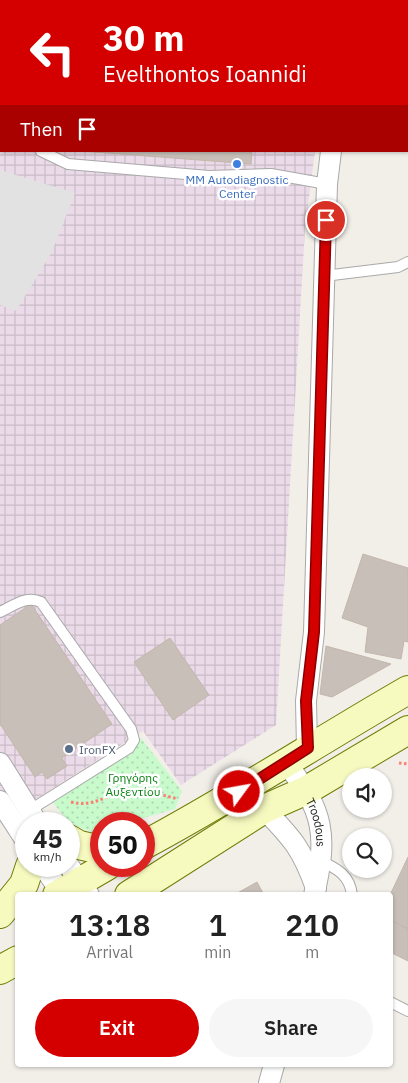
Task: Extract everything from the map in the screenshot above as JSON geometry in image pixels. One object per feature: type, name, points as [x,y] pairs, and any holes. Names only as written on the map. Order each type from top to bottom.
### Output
[{"type":"main road","points":[[155,839],[208,811],[408,690]]},
{"type":"main road","points":[[135,892],[264,810],[307,790],[408,730]]},
{"type":"main road","points":[[70,888],[90,876]]},
{"type":"main road","points":[[18,892],[24,884],[26,877]]},
{"type":"main road","points":[[0,914],[15,895]]},
{"type":"main road","points":[[0,930],[15,922]]},
{"type":"main road","points":[[0,970],[15,962]]},
{"type":"street","points":[[297,756],[314,632],[327,184],[331,152]]},
{"type":"street","name":"Troodous","points":[[297,756],[307,790],[320,822],[321,861],[315,891]]},
{"type":"street","points":[[0,763],[31,812]]},
{"type":"street","points":[[0,801],[15,825]]},
{"type":"street","name":"Troodous","points":[[264,810],[298,847],[306,859],[315,891]]},
{"type":"street","points":[[56,877],[70,888]]},
{"type":"street","points":[[269,1083],[273,1067]]},
{"type":"lane","points":[[43,152],[68,164],[208,176],[271,174],[327,184]]},
{"type":"lane","points":[[324,276],[398,267],[408,262]]},
{"type":"lane","points":[[0,612],[26,600],[34,599],[41,602],[130,729],[134,740],[129,748],[41,812]]},
{"type":"lane","points":[[321,861],[339,870],[348,880],[351,892]]},
{"type":"lane","points":[[393,1004],[408,1011]]},
{"type":"path","points":[[63,806],[69,802],[83,805],[127,791],[149,791],[182,801]]},
{"type":"shaded area","points":[[0,152],[315,152],[305,229],[276,725],[181,785],[143,731],[0,822]]},
{"type":"shaded area","points":[[0,170],[75,193],[52,252],[16,311],[0,305]]},
{"type":"green space","name":"Γρηγόρης Αυξεντίου","points":[[141,738],[182,791],[175,809],[155,815],[155,812],[90,812],[90,831],[80,827],[80,812],[60,812],[48,795]]},
{"type":"building","points":[[94,152],[252,152],[251,164]]},
{"type":"building","points":[[363,554],[408,568],[408,642],[404,641],[401,659],[365,652],[368,627],[342,618]]},
{"type":"building","points":[[31,604],[112,724],[62,758],[67,766],[47,779],[42,772],[35,777],[0,724],[0,625]]},
{"type":"building","points":[[170,638],[209,695],[173,720],[134,662]]},
{"type":"building","points":[[326,646],[391,664],[332,697],[320,694]]},
{"type":"building","points":[[408,857],[408,929],[393,922],[393,892],[391,892]]},
{"type":"building","points":[[257,882],[262,892],[239,892]]},
{"type":"building","points":[[393,922],[408,929],[408,961],[393,954]]},
{"type":"place","name":"MM Autodiagnostic Center","points":[[237,164]]},
{"type":"place","name":"IronFX","points":[[69,749]]},
{"type":"route","points":[[239,792],[308,748],[306,701],[314,632],[326,220]]}]
